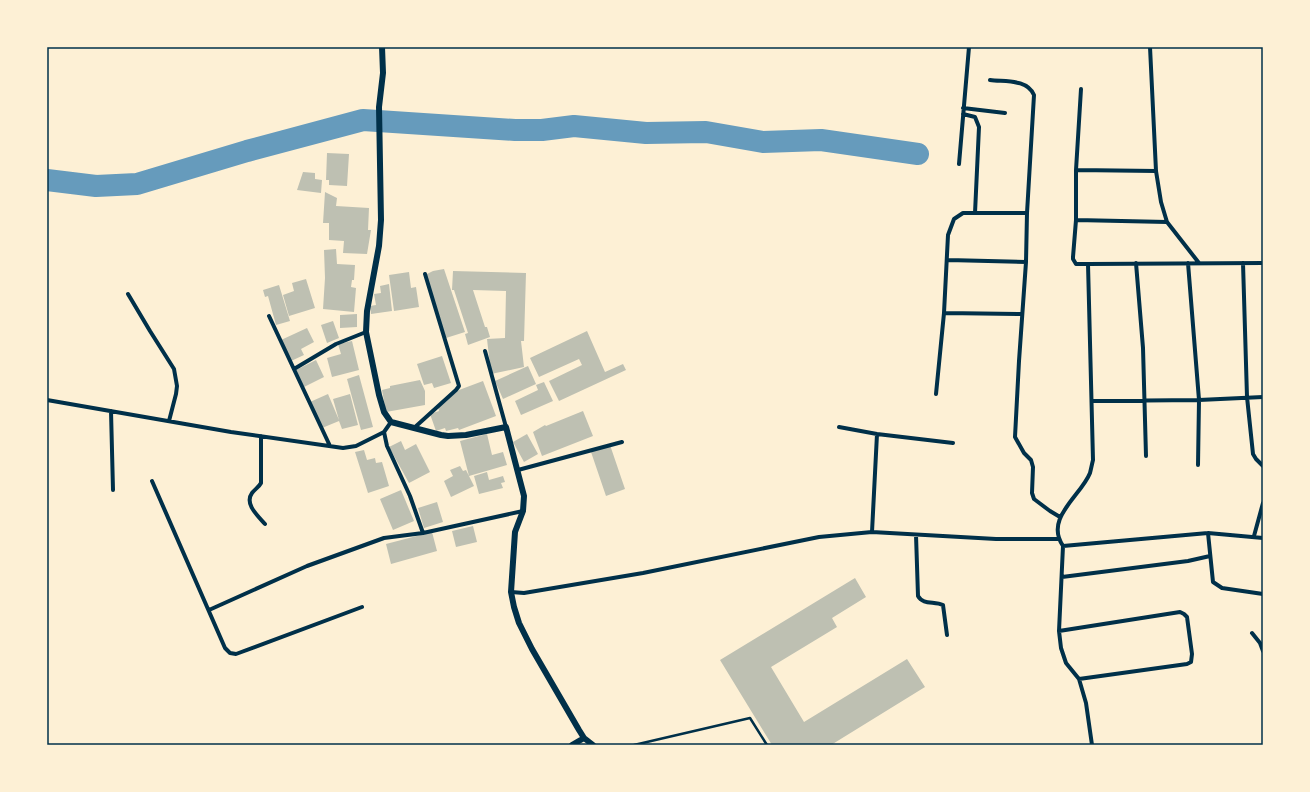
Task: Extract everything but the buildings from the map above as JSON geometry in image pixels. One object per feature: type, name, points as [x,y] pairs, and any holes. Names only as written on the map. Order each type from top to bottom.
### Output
[{"type":"street","points":[[382,47],[383,73],[379,108],[381,139],[381,220],[379,246],[367,311],[366,332],[384,412],[391,422],[441,435],[466,435],[506,427]]},
{"type":"street","points":[[959,164],[969,47]]},
{"type":"street","points":[[1150,47],[1156,171],[1161,202],[1167,222],[1199,263]]},
{"type":"street","points":[[990,80],[1025,84],[1031,89],[1034,95],[1027,213],[1026,262],[1015,437],[1024,453],[1031,460],[1033,467],[1032,493],[1034,499],[1060,517]]},
{"type":"street","points":[[1081,89],[1073,259],[1076,264],[1263,263]]},
{"type":"street","points":[[963,108],[1005,113]]},
{"type":"street","points":[[963,114],[976,116],[979,127],[976,213]]},
{"type":"street","points":[[1076,170],[1156,171]]},
{"type":"street","points":[[936,394],[948,260],[948,235],[954,219],[964,213],[1027,213]]},
{"type":"street","points":[[1076,220],[1167,222]]},
{"type":"street","points":[[948,260],[1026,262]]},
{"type":"street","points":[[1188,263],[1199,400],[1198,465]]},
{"type":"street","points":[[1243,263],[1247,397],[1253,454],[1263,466]]},
{"type":"street","points":[[1088,264],[1088,319],[1093,460],[1090,473],[1060,517],[1058,539],[1063,546],[1059,631],[1063,657],[1079,679],[1086,704],[1092,745]]},
{"type":"street","points":[[1136,264],[1143,348],[1146,456]]},
{"type":"street","points":[[414,428],[459,386],[425,274]]},
{"type":"street","points":[[128,294],[174,368],[176,394],[169,420]]},
{"type":"street","points":[[944,312],[1022,314]]},
{"type":"street","points":[[269,316],[330,446]]},
{"type":"street","points":[[294,369],[336,344],[366,332]]},
{"type":"street","points":[[485,351],[524,496],[523,512],[515,532],[512,592],[514,607],[519,623],[532,649],[584,738],[593,745]]},
{"type":"street","points":[[1092,401],[1199,400],[1263,397]]},
{"type":"street","points":[[47,400],[260,436],[350,448],[384,432],[391,422]]},
{"type":"street","points":[[111,411],[113,490]]},
{"type":"street","points":[[839,427],[877,434],[953,443]]},
{"type":"street","points":[[384,432],[387,446],[410,496],[423,533]]},
{"type":"street","points":[[872,532],[877,434]]},
{"type":"street","points":[[260,436],[261,483],[252,494],[250,501],[253,510],[265,524]]},
{"type":"street","points":[[518,470],[622,442]]},
{"type":"street","points":[[152,481],[226,648],[233,654],[362,607]]},
{"type":"street","points":[[1254,536],[1263,503]]},
{"type":"street","points":[[209,610],[328,557],[384,538],[423,533],[523,512]]},
{"type":"street","points":[[512,592],[524,593],[643,573],[819,536],[872,532],[996,539],[1058,539]]},
{"type":"street","points":[[1208,533],[1213,582],[1222,588],[1263,594]]},
{"type":"street","points":[[1063,546],[1208,533],[1263,538]]},
{"type":"street","points":[[916,535],[918,596],[920,600],[924,602],[943,605],[947,635]]},
{"type":"street","points":[[1062,577],[1188,561],[1210,556]]},
{"type":"street","points":[[1059,631],[1180,612],[1187,617],[1192,654],[1191,662],[1188,664],[1079,679]]},
{"type":"street","points":[[1252,633],[1260,643],[1263,651]]},
{"type":"street","points":[[572,745],[584,738]]},
{"type":"lane","points":[[634,745],[750,718],[767,745]]},
{"type":"waterway","points":[[47,180],[96,186],[137,184],[247,151],[363,120],[515,130],[542,130],[574,126],[646,133],[706,132],[763,142],[821,140],[918,154]]}]
